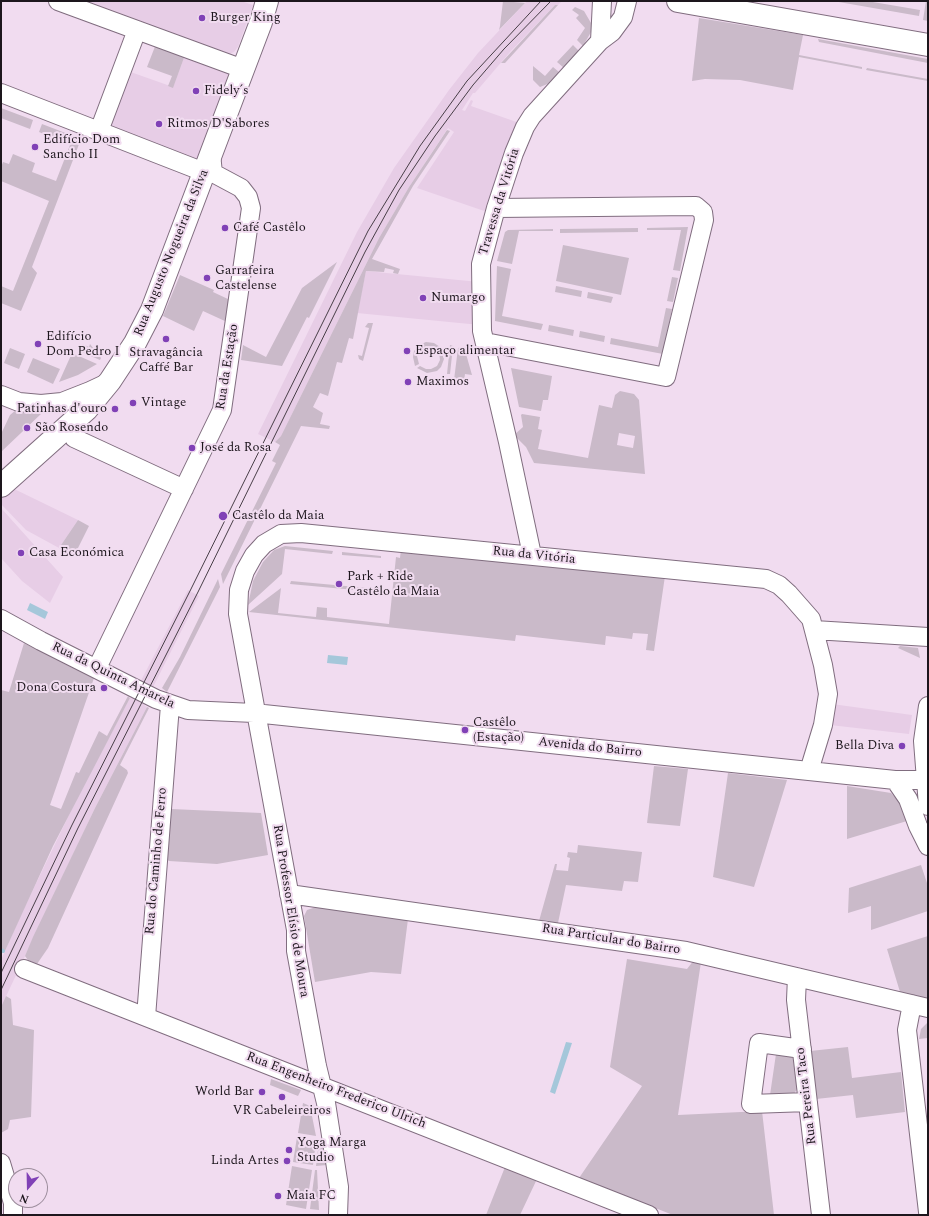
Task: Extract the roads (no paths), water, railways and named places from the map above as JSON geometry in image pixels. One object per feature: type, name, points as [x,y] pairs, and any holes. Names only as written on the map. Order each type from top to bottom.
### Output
[{"type":"main road","name":"Rua Augusto Nogueira da Silva","points":[[1,486],[77,419],[110,381],[135,343],[152,310],[261,22],[267,1]]},
{"type":"main road","name":"Rua Augusto Nogueira da Silva","points":[[261,22],[282,1]]},
{"type":"main road","points":[[678,1],[928,45]]},
{"type":"street","points":[[600,41],[602,1]]},
{"type":"street","name":"Travessa da Vitória","points":[[532,555],[485,342],[481,298],[481,264],[496,208],[514,153],[525,127],[532,116],[600,41],[618,25],[623,16],[627,1]]},
{"type":"street","points":[[62,2],[243,69]]},
{"type":"street","points":[[99,131],[137,30]]},
{"type":"street","points":[[1,93],[99,131],[208,163]]},
{"type":"street","name":"Rua da Estação","points":[[97,668],[222,410],[251,208],[248,197],[241,188],[213,173],[208,163]]},
{"type":"street","points":[[485,342],[666,378],[704,222],[704,216],[700,209],[696,206],[496,208]]},
{"type":"street","points":[[3,401],[41,404],[62,402],[90,392],[110,381]]},
{"type":"street","points":[[79,440],[184,489]]},
{"type":"street","name":"Rua da Vitória","points":[[254,713],[240,628],[238,598],[242,580],[249,563],[260,547],[272,538],[288,533],[532,555],[766,579],[779,585],[789,594],[811,619],[814,630],[828,694],[823,725],[809,771]]},
{"type":"street","name":"Rua da Quinta Amarela","points":[[1,619],[41,641],[170,705],[188,710],[254,713]]},
{"type":"street","points":[[814,630],[928,637]]},
{"type":"street","name":"Rua do Caminho de Ferro","points":[[146,1017],[170,705]]},
{"type":"street","points":[[928,706],[923,741],[928,806]]},
{"type":"street","name":"Avenida do Bairro","points":[[254,713],[896,780],[925,780]]},
{"type":"street","name":"Rua Professor Elísio de Moura","points":[[254,713],[296,933],[296,951],[317,1066],[326,1103],[339,1186],[338,1215]]},
{"type":"street","points":[[896,780],[908,799],[918,826],[928,846]]},
{"type":"street","name":"Rua Particular do Bairro","points":[[289,894],[636,943],[712,956],[920,1006]]},
{"type":"street","name":"Rua Engenheiro Frederico Ulrich","points":[[24,969],[322,1085],[649,1215]]},
{"type":"street","name":"Rua Pereira Taco","points":[[797,977],[795,993],[821,1215]]},
{"type":"street","points":[[920,1006],[907,1030],[928,1212]]},
{"type":"street","points":[[802,1049],[759,1043],[751,1104],[808,1102]]},
{"type":"street","points":[[1,1163],[13,1202],[13,1215]]},
{"type":"water","points":[[30,603],[48,612],[45,619],[27,610]]},
{"type":"water","points":[[328,655],[348,657],[347,665],[327,663]]},
{"type":"water","points":[[566,1042],[572,1043],[555,1094],[550,1092]]},
{"type":"tram line","points":[[1,973],[72,825],[190,591],[368,231],[420,146],[467,81],[541,1]]},
{"type":"tram line","points":[[1,990],[78,828],[198,592],[365,252],[399,190],[435,136],[473,85],[504,49],[551,1]]},
{"type":"place","name":"Burger King","points":[[202,18]]},
{"type":"place","name":"Fidely´s","points":[[196,91]]},
{"type":"place","name":"Ritmos D'Sabores","points":[[159,124]]},
{"type":"place","name":"Edifício Dom Sancho II","points":[[35,147]]},
{"type":"place","name":"Café Castêlo","points":[[225,228]]},
{"type":"place","name":"Garrafeira Castelense","points":[[207,278]]},
{"type":"place","name":"Numargo","points":[[423,298]]},
{"type":"place","name":"Stravagância Caffé Bar","points":[[166,339]]},
{"type":"place","name":"Edifício Dom Pedro I","points":[[38,344]]},
{"type":"place","name":"Espaço alimentar","points":[[407,351]]},
{"type":"place","name":"Maximos","points":[[408,382]]},
{"type":"place","name":"Vintage","points":[[133,403]]},
{"type":"place","name":"Patinhas d'ouro","points":[[115,409]]},
{"type":"place","name":"São Rosendo","points":[[27,428]]},
{"type":"place","name":"José da Rosa","points":[[192,448]]},
{"type":"place","name":"Castêlo da Maia","points":[[223,516]]},
{"type":"place","name":"Casa Económica","points":[[21,553]]},
{"type":"place","name":"Park + Ride Castêlo da Maia","points":[[339,584]]},
{"type":"place","name":"Dona Costura","points":[[104,688]]},
{"type":"place","name":"Castêlo (Estação)","points":[[465,730]]},
{"type":"place","name":"Bella Diva","points":[[902,746]]},
{"type":"place","name":"World Bar","points":[[262,1092]]},
{"type":"place","name":"VR Cabeleireiros","points":[[282,1097]]},
{"type":"place","name":"Yoga Marga Studio","points":[[289,1150]]},
{"type":"place","name":"Linda Artes","points":[[287,1161]]},
{"type":"place","name":"Maia FC","points":[[278,1196]]}]
